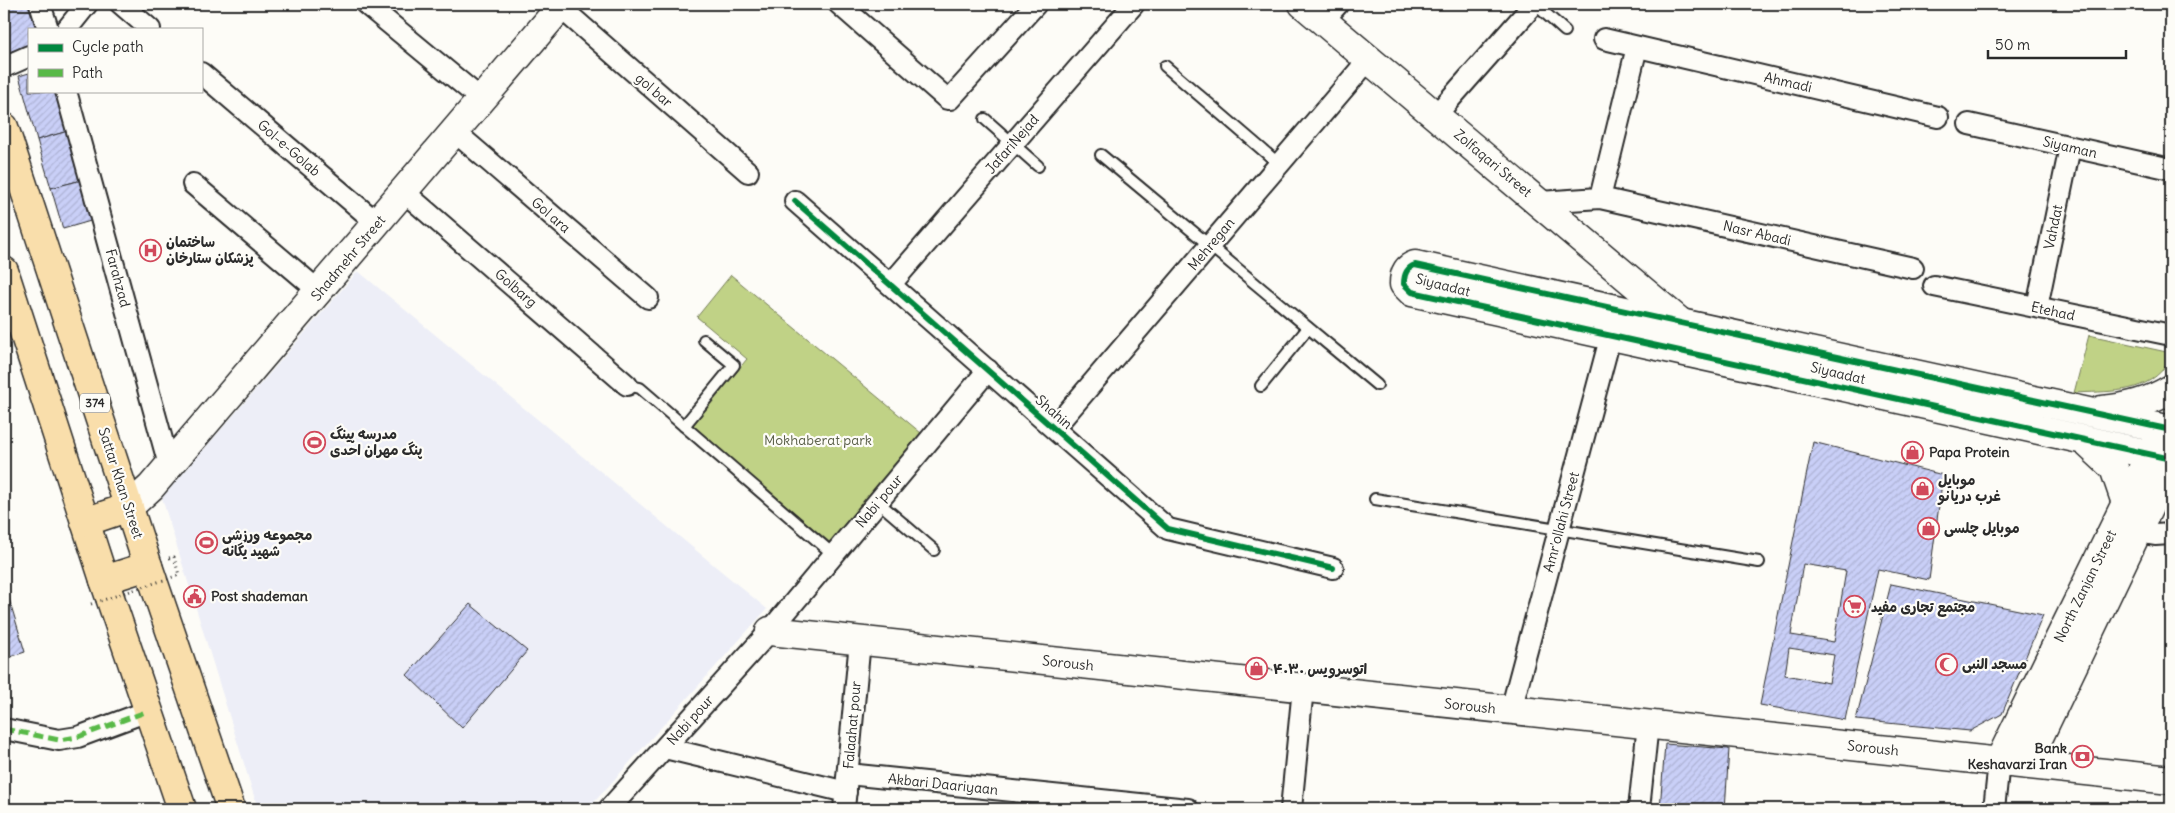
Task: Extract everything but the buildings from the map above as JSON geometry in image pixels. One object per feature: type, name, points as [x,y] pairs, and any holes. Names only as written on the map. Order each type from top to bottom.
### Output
[{"type":"main road","name":"Shadmehr Street","points":[[129,507],[151,487],[320,292],[562,5]]},
{"type":"main road","name":"Zolfaqari Street","points":[[1321,9],[1369,59],[1540,202],[1649,307],[1683,324]]},
{"type":"main road","name":"Sattar Khan Street","points":[[4,128],[148,566],[232,809]]},
{"type":"main road","name":"Siyaadat","points":[[1649,307],[1415,264],[1404,276],[1404,284],[1412,292],[2164,458]]},
{"type":"main road","points":[[4,271],[104,580],[182,809]]},
{"type":"main road","name":"Siyaadat","points":[[1683,324],[2087,412],[2168,423]]},
{"type":"main road","points":[[2087,412],[2126,408],[2160,396],[2171,389]]},
{"type":"main road","points":[[2051,434],[2065,431],[2070,426],[2069,418],[2059,405]]},
{"type":"main road","name":"North Zanjan Street","points":[[2026,764],[2137,532],[2162,491],[2168,423]]},
{"type":"main road","points":[[2084,441],[2114,468],[2126,503]]},
{"type":"main road","name":"North Zanjan Street","points":[[1999,762],[2126,503],[2164,458]]},
{"type":"main road","points":[[85,522],[129,507]]},
{"type":"main road","points":[[104,580],[148,566]]},
{"type":"main road","name":"Soroush","points":[[770,631],[2171,780]]},
{"type":"street","points":[[40,4],[48,28]]},
{"type":"street","points":[[68,28],[87,4]]},
{"type":"street","points":[[121,4],[149,28]]},
{"type":"street","points":[[366,4],[482,100]]},
{"type":"street","points":[[839,4],[947,99],[950,99],[1036,4]]},
{"type":"street","name":"JafariNejad","points":[[891,284],[1134,4]]},
{"type":"street","points":[[1436,115],[1534,4]]},
{"type":"street","name":"gol bar","points":[[562,5],[748,172]]},
{"type":"street","name":"Ahmadi","points":[[1604,39],[1938,117]]},
{"type":"street","points":[[1600,198],[1637,47]]},
{"type":"street","points":[[4,67],[28,56]]},
{"type":"street","name":"Mehregan","points":[[1054,428],[1369,59]]},
{"type":"street","name":"Gol-e-Golab","points":[[202,74],[377,224]]},
{"type":"street","name":"Farahzad","points":[[66,92],[169,465]]},
{"type":"street","name":"Siyaman","points":[[1969,124],[2171,169]]},
{"type":"street","name":"Gol ara","points":[[455,132],[648,298]]},
{"type":"street","name":"Vahdat","points":[[2037,308],[2070,147]]},
{"type":"street","points":[[192,184],[320,292]]},
{"type":"street","name":"Golbarg","points":[[404,192],[634,386]]},
{"type":"street","name":"Nasr Abadi","points":[[1540,202],[1600,198],[1913,268]]},
{"type":"street","name":"Shahin","points":[[795,201],[1168,529],[1333,568]]},
{"type":"street","name":"Etehad","points":[[1934,286],[2171,335]]},
{"type":"street","name":"Amr'ollahi Street","points":[[1511,710],[1611,335]]},
{"type":"street","name":"Nabi 'pour","points":[[770,631],[988,370]]},
{"type":"street","points":[[2137,532],[2155,536],[2171,534]]},
{"type":"street","name":"Nabi pour","points":[[609,809],[770,631]]},
{"type":"street","name":"Falaahat pour","points":[[846,792],[860,641]]},
{"type":"street","points":[[1291,809],[1303,688]]},
{"type":"street","points":[[4,728],[59,740],[78,737],[148,711]]},
{"type":"street","points":[[1639,809],[1648,724]]},
{"type":"street","name":"Akbari Daariyaan","points":[[665,748],[846,792],[1188,809]]},
{"type":"street","points":[[1994,809],[1999,762]]},
{"type":"lane","points":[[1534,4],[1565,31]]},
{"type":"lane","points":[[1165,66],[1279,164]]},
{"type":"lane","points":[[985,119],[1038,166]]},
{"type":"lane","points":[[1101,155],[1376,385]]},
{"type":"lane","points":[[1261,386],[1308,328]]},
{"type":"lane","points":[[684,426],[734,365],[704,340]]},
{"type":"lane","name":"Golbarg","points":[[634,386],[684,426],[834,555]]},
{"type":"lane","points":[[1375,500],[1759,562]]},
{"type":"lane","points":[[878,502],[934,550]]},
{"type":"path","points":[[92,604],[179,575],[174,557]]},
{"type":"shaded area","points":[[358,271],[767,609],[588,809],[258,809],[162,498]]},
{"type":"green space","name":"Mokhaberat park","points":[[731,275],[927,438],[832,544],[691,426],[747,359],[697,317]]},
{"type":"green space","points":[[2089,335],[2171,353],[2165,367],[2146,383],[2123,390],[2074,393]]},
{"type":"marked path","points":[[4,729],[59,740],[78,737],[148,711]]},
{"type":"cycle path","points":[[795,201],[1168,529],[1333,568]]},
{"type":"cycle path","points":[[2171,430],[1415,265],[1406,272],[1404,278],[1404,284],[1412,292],[2171,459]]},
{"type":"place","name":"ساختمان پزشکان ستارخان","points":[[150,250]]},
{"type":"place","name":"مدرسه پینگ پنگ مهران احدی","points":[[314,442]]},
{"type":"place","name":"Papa Protein","points":[[1913,452]]},
{"type":"place","name":"موبایل غرب دریانو","points":[[1922,488]]},
{"type":"place","name":"موبایل چلسی","points":[[1928,528]]},
{"type":"place","name":"مجموعه ورزشی شهید یگانه","points":[[206,543]]},
{"type":"place","name":"Post shademan","points":[[195,596]]},
{"type":"place","name":"مجتمع تجاری مفید","points":[[1855,607]]},
{"type":"place","name":"مسجد النبی","points":[[1946,664]]},
{"type":"place","name":"اتوسرویس ۴۰۳۰","points":[[1257,669]]},
{"type":"place","name":"Bank Keshavarzi Iran","points":[[2083,756]]}]
